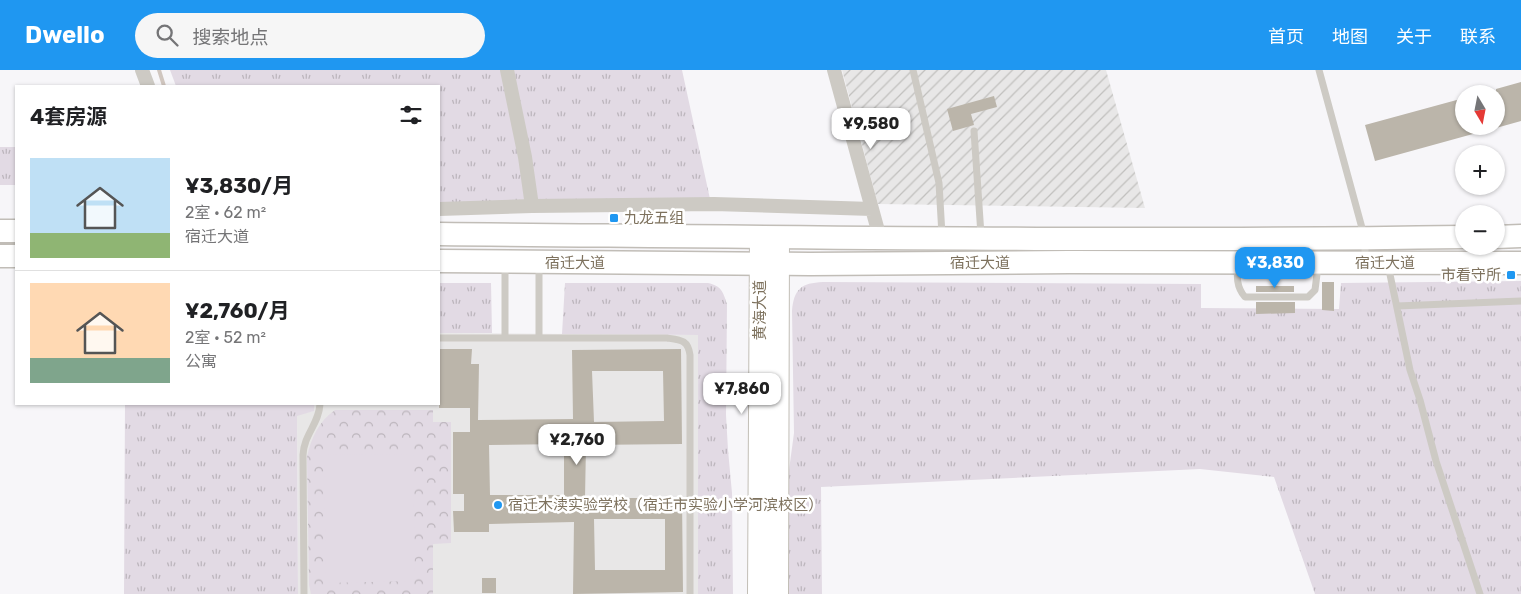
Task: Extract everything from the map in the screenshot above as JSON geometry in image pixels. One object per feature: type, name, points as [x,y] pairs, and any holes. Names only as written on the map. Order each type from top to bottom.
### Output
[{"type":"main road","points":[[0,231],[15,231]]},
{"type":"main road","name":"宿迁大道","points":[[440,234],[880,238],[1455,237]]},
{"type":"main road","points":[[1505,236],[1521,236]]},
{"type":"main road","name":"黄海大道","points":[[769,237],[778,594]]},
{"type":"main road","points":[[0,256],[15,256]]},
{"type":"main road","name":"宿迁大道","points":[[440,261],[769,264],[1521,263]]},
{"type":"main road","name":"黄海大道","points":[[758,594],[769,264]]},
{"type":"street","points":[[142,70],[148,85]]},
{"type":"street","points":[[507,70],[525,157],[532,206]]},
{"type":"street","points":[[834,70],[880,238]]},
{"type":"street","points":[[440,209],[714,204],[872,209]]},
{"type":"lane","points":[[913,70],[939,183],[942,238]]},
{"type":"lane","points":[[1319,70],[1365,238],[1397,306],[1410,370],[1436,461],[1480,594]]},
{"type":"lane","points":[[974,131],[981,238]]},
{"type":"lane","points":[[505,262],[505,338]]},
{"type":"lane","points":[[539,262],[539,338]]},
{"type":"lane","points":[[1238,263],[1237,282],[1245,297],[1308,297],[1315,290],[1318,263]]},
{"type":"lane","points":[[1397,306],[1521,301]]},
{"type":"lane","points":[[440,338],[667,338],[684,342],[689,347],[690,594]]},
{"type":"lane","points":[[304,594],[302,455],[306,439],[318,418],[320,405]]},
{"type":"shaded area","points":[[842,70],[1106,70],[1145,208],[878,204]]},
{"type":"shaded area","name":"宿迁木渎实验学校（宿迁市实验小学河滨校区）","points":[[440,333],[698,335],[698,594],[298,594],[297,415],[313,411],[314,405],[440,405]]},
{"type":"green space","points":[[170,70],[682,70],[710,199],[440,204],[440,85],[176,85]]},
{"type":"green space","points":[[0,147],[15,147],[15,185],[0,185]]},
{"type":"green space","points":[[1521,281],[1521,594],[1315,594],[1274,477],[1200,469],[821,487],[822,594],[789,594],[789,470],[794,433],[792,311],[797,292],[804,286],[823,282],[1201,284],[1201,308],[1339,309],[1341,283]]},
{"type":"green space","points":[[440,283],[491,283],[492,333],[440,333]]},
{"type":"green space","points":[[565,283],[708,283],[716,286],[723,292],[727,304],[726,415],[732,493],[733,594],[698,594],[698,335],[562,334]]},
{"type":"green space","points":[[125,405],[314,405],[314,411],[297,416],[298,594],[124,594]]},
{"type":"green space","points":[[335,410],[433,410],[433,422],[451,422],[451,543],[433,544],[433,594],[311,594],[309,585],[307,457],[316,430],[324,419]]},
{"type":"green space","points":[[413,454],[415,581],[326,583],[324,455]]},
{"type":"building","points":[[1521,82],[1521,121],[1505,125],[1505,86]]},
{"type":"building","points":[[994,96],[997,107],[971,114],[974,125],[953,131],[947,109]]},
{"type":"building","points":[[1455,100],[1455,135],[1469,135],[1375,161],[1365,125]]},
{"type":"building","points":[[1322,282],[1334,282],[1334,311],[1322,310]]},
{"type":"building","points":[[1256,286],[1294,286],[1294,292],[1256,292]]},
{"type":"building","points":[[1256,302],[1295,302],[1295,313],[1256,314]]},
{"type":"building","points":[[440,349],[472,349],[471,364],[479,364],[478,420],[573,419],[572,350],[681,349],[682,444],[586,445],[585,498],[682,498],[683,592],[573,594],[574,522],[489,524],[489,532],[454,532],[453,511],[464,511],[464,494],[453,494],[453,432],[470,432],[470,408],[439,408]],"holes":[[[592,371],[663,371],[664,421],[594,422]],[[564,444],[564,495],[490,495],[489,445]],[[594,519],[665,519],[665,570],[595,570]]]},
{"type":"building","points":[[482,578],[496,578],[496,593],[482,593]]},
{"type":"waterway","points":[[159,70],[164,85]]},
{"type":"place","name":"九龙五组","points":[[614,218]]},
{"type":"place","name":"市看守所","points":[[1511,275]]},
{"type":"place","name":"宿迁木渎实验学校（宿迁市实验小学河滨校区）","points":[[498,505]]}]
